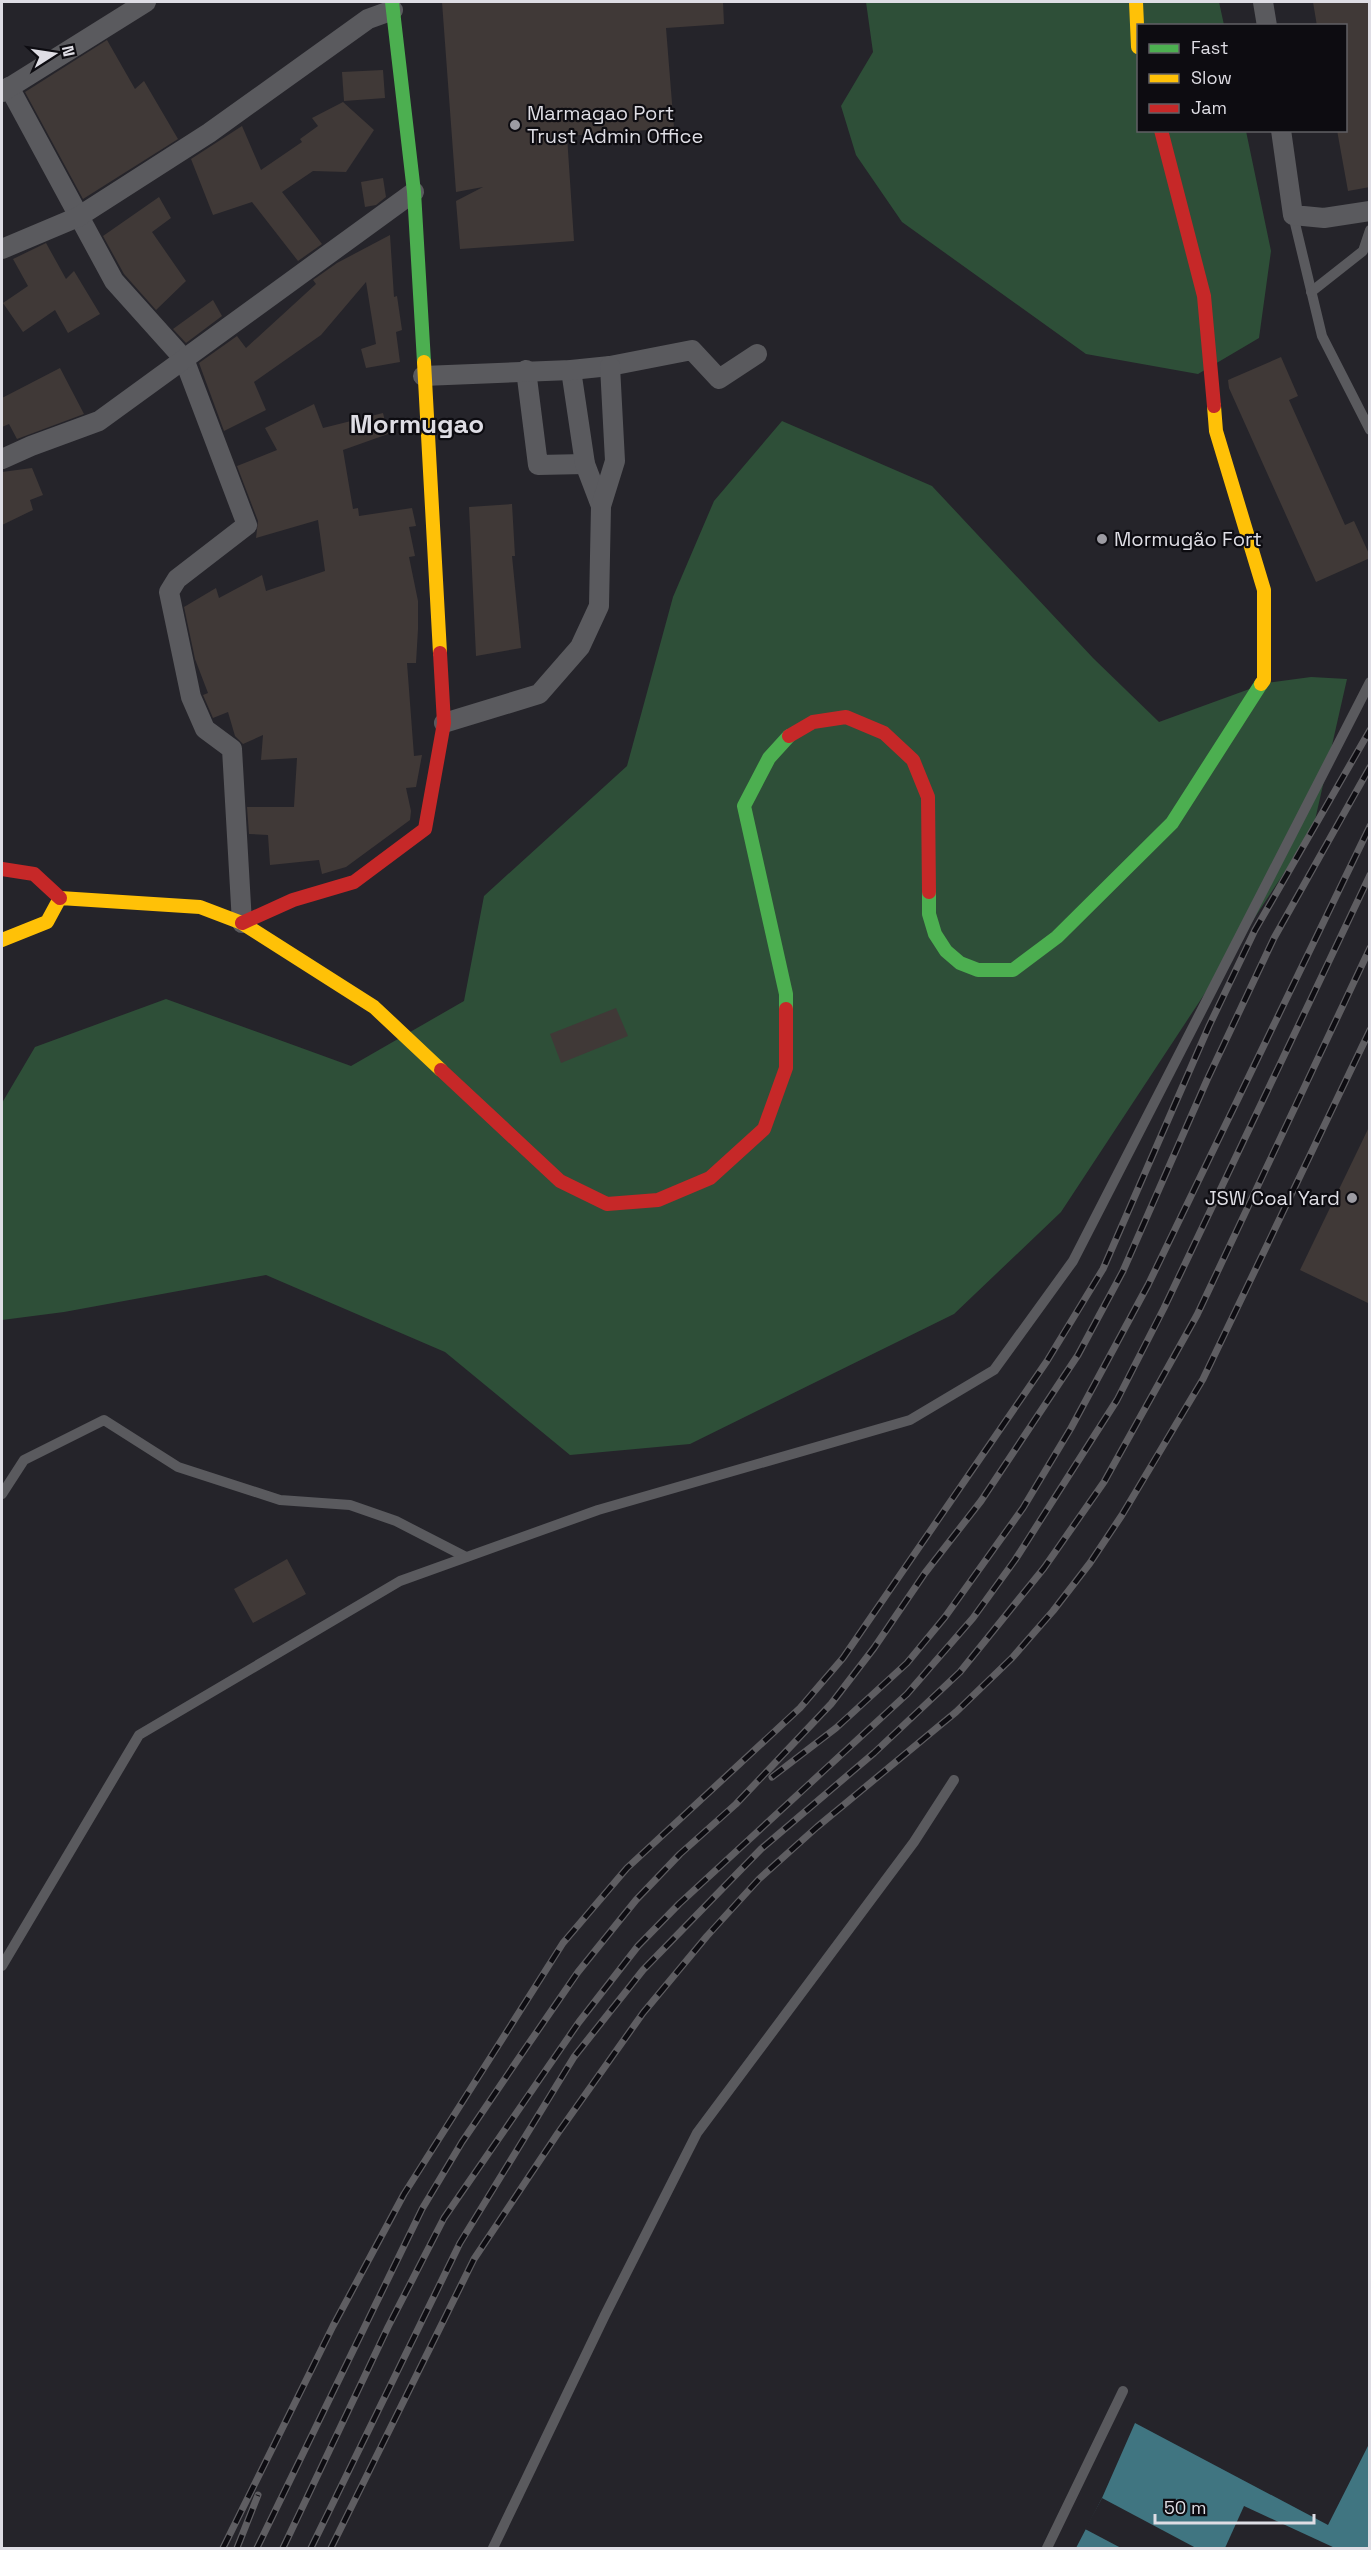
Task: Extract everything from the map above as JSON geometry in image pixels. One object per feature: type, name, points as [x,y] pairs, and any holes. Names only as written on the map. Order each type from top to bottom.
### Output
[{"type":"street","points":[[146,2],[5,90],[114,281],[184,359],[247,525],[177,579],[169,592],[191,697],[205,729],[232,749],[242,922]]},
{"type":"street","points":[[1136,2],[1137,24]]},
{"type":"street","points":[[1263,2],[1267,24]]},
{"type":"street","points":[[2,249],[78,217],[209,133],[368,19],[392,6],[414,192],[444,723],[425,829],[354,882],[293,900],[242,922]]},
{"type":"street","points":[[2,869],[34,874],[60,898],[200,907],[242,922],[374,1007],[560,1181],[607,1204],[658,1200],[710,1178],[764,1128],[786,1068],[786,994],[744,806],[769,758],[785,739],[813,722],[846,717],[884,733],[913,760],[928,797],[929,914],[935,934],[945,951],[960,963],[978,970],[1013,970],[1058,937],[1172,823],[1264,680],[1264,590],[1216,431],[1204,296],[1162,132]]},
{"type":"street","points":[[1281,132],[1293,215],[1324,218],[1370,211]]},
{"type":"street","points":[[2,459],[99,421],[414,192]]},
{"type":"street","points":[[423,376],[526,370],[572,370],[610,366],[692,350],[719,379],[757,354]]},
{"type":"street","points":[[444,723],[539,694],[580,647],[599,606],[601,506],[615,461],[610,366]]},
{"type":"street","points":[[526,370],[537,465],[585,464]]},
{"type":"street","points":[[572,370],[585,464],[601,506]]},
{"type":"street","points":[[2,940],[47,922],[60,898]]},
{"type":"lane","points":[[1293,215],[1322,336],[1370,430]]},
{"type":"lane","points":[[1311,292],[1363,251],[1370,230]]},
{"type":"lane","points":[[2,1966],[140,1735],[400,1581],[598,1510],[910,1420],[993,1370],[1073,1262],[1370,682]]},
{"type":"lane","points":[[2,1494],[24,1460],[104,1420],[178,1467],[280,1500],[350,1505],[396,1521],[466,1557]]},
{"type":"lane","points":[[493,2548],[697,2133],[914,1842],[954,1780]]},
{"type":"lane","points":[[1047,2548],[1123,2391]]},
{"type":"green space","points":[[866,2],[1219,2],[1224,24],[1137,24],[1137,132],[1246,132],[1271,251],[1259,338],[1198,374],[1086,354],[902,222],[856,155],[841,106],[873,52]]},
{"type":"green space","points":[[782,421],[932,486],[1093,658],[1159,722],[1266,683],[1311,677],[1347,679],[1313,829],[1061,1212],[954,1314],[690,1444],[570,1455],[445,1352],[266,1275],[64,1312],[2,1320],[2,1103],[35,1047],[166,999],[351,1066],[464,1001],[484,896],[627,766],[673,597],[714,501]]},
{"type":"water","points":[[1135,2423],[1328,2525],[1369,2444],[1369,2548],[1076,2548],[1102,2498]]},
{"type":"pier","points":[[1102,2498],[1196,2548],[1121,2548],[1085,2529]]},
{"type":"pier","points":[[1244,2506],[1335,2548],[1225,2548]]},
{"type":"building","name":"Marmagao Port Trust Admin Office","points":[[442,2],[723,2],[724,24],[666,28],[674,128],[567,136],[574,241],[460,249],[456,201],[483,187],[456,192]]},
{"type":"building","points":[[1313,2],[1370,2],[1370,187],[1348,191],[1337,132],[1347,132],[1347,24],[1317,24]]},
{"type":"building","points":[[107,40],[135,89],[144,81],[178,139],[83,199],[25,92]]},
{"type":"building","points":[[383,70],[385,98],[344,101],[342,72]]},
{"type":"building","points":[[343,102],[374,130],[346,172],[313,171],[282,192],[322,244],[298,261],[252,202],[213,215],[191,159],[242,126],[261,170],[302,142],[300,139],[318,126],[312,118]]},
{"type":"building","points":[[383,178],[386,197],[376,205],[365,207],[361,182]]},
{"type":"building","points":[[159,197],[171,218],[152,232],[186,281],[156,310],[124,274],[103,236]]},
{"type":"building","points":[[390,235],[394,297],[397,296],[402,330],[396,332],[400,362],[366,368],[361,349],[376,344],[366,282],[321,335],[254,382],[266,410],[224,431],[199,363],[237,336],[246,348],[316,284],[313,280],[337,263]]},
{"type":"building","points":[[46,243],[66,279],[74,271],[100,314],[68,333],[55,310],[23,332],[3,303],[28,286],[13,259]]},
{"type":"building","points":[[213,300],[222,316],[186,343],[173,329]]},
{"type":"building","points":[[1281,357],[1298,396],[1289,400],[1345,525],[1354,521],[1370,556],[1370,558],[1316,582],[1229,388],[1228,380]]},
{"type":"building","points":[[60,368],[84,414],[17,439],[9,424],[2,427],[2,398]]},
{"type":"building","points":[[314,404],[323,428],[383,413],[388,434],[343,450],[353,509],[358,508],[359,516],[412,508],[416,526],[409,527],[415,556],[409,557],[418,601],[418,629],[416,663],[407,663],[414,756],[422,755],[416,787],[406,788],[411,811],[410,820],[346,867],[322,874],[319,860],[270,865],[268,835],[249,834],[247,807],[294,807],[297,758],[261,760],[263,735],[243,744],[235,736],[228,712],[213,718],[203,695],[208,693],[195,659],[184,607],[216,588],[219,598],[262,575],[266,591],[325,571],[318,520],[256,538],[258,521],[237,466],[277,450],[265,428]]},
{"type":"building","points":[[32,468],[43,495],[30,500],[33,510],[2,525],[2,472]]},
{"type":"building","points":[[512,504],[515,556],[512,556],[521,648],[476,656],[469,507]]},
{"type":"building","points":[[616,1008],[628,1036],[561,1063],[550,1034]]},
{"type":"building","name":"JSW Coal Yard","points":[[1370,1125],[1370,1304],[1300,1270]]},
{"type":"building","points":[[287,1559],[306,1594],[253,1623],[234,1589]]},
{"type":"railway","points":[[223,2548],[333,2326],[404,2194],[563,1943],[627,1868],[800,1708],[843,1658],[1047,1361],[1103,1269],[1209,1026],[1255,930],[1370,730]]},
{"type":"railway","points":[[257,2548],[422,2209],[462,2142],[525,2049],[578,1972],[636,1900],[680,1854],[736,1804],[831,1704],[874,1648],[925,1573],[981,1501],[1078,1355],[1123,1271],[1207,1080],[1274,938],[1370,767]]},
{"type":"railway","points":[[772,1777],[836,1728],[907,1663],[945,1617],[1023,1508],[1071,1428],[1148,1285],[1370,826]]},
{"type":"railway","points":[[283,2548],[388,2327],[444,2218],[579,2022],[638,1946],[679,1904],[907,1694],[973,1618],[1015,1560],[1117,1400],[1164,1308],[1370,875]]},
{"type":"railway","points":[[311,2548],[460,2243],[574,2057],[643,1970],[761,1849],[874,1753],[960,1672],[1044,1568],[1104,1482],[1197,1315],[1370,948]]},
{"type":"railway","points":[[331,2548],[474,2259],[558,2133],[643,2013],[707,1936],[759,1879],[817,1827],[956,1712],[1012,1658],[1053,1611],[1090,1563],[1122,1515],[1203,1379],[1370,1030]]},
{"type":"railway","points":[[237,2548],[258,2495]]},
{"type":"traffic: fast","points":[[392,2],[414,192],[424,362]]},
{"type":"traffic: fast","points":[[929,892],[929,914],[935,934],[946,951],[960,963],[978,970],[1013,970],[1057,937],[1172,823],[1261,684]]},
{"type":"traffic: fast","points":[[786,1009],[786,994],[744,806],[769,758],[789,736]]},
{"type":"traffic: slow","points":[[1136,2],[1137,24]]},
{"type":"traffic: slow","points":[[424,362],[440,653]]},
{"type":"traffic: slow","points":[[1214,406],[1216,431],[1264,590],[1264,680],[1261,684]]},
{"type":"traffic: slow","points":[[2,940],[47,922],[60,898],[200,907],[242,923],[374,1007],[441,1070]]},
{"type":"traffic: jam","points":[[1162,132],[1204,296],[1214,406]]},
{"type":"traffic: jam","points":[[242,923],[293,900],[354,882],[425,829],[444,723],[440,653]]},
{"type":"traffic: jam","points":[[789,736],[813,722],[846,717],[884,733],[913,760],[928,797],[929,892]]},
{"type":"traffic: jam","points":[[2,869],[34,874],[60,898]]},
{"type":"traffic: jam","points":[[441,1070],[560,1181],[607,1204],[658,1200],[710,1178],[764,1129],[786,1068],[786,1009]]},
{"type":"place","name":"Marmagao Port Trust Admin Office","points":[[515,125]]},
{"type":"place","name":"Mormugão Fort","points":[[1102,539]]},
{"type":"place","name":"JSW Coal Yard","points":[[1352,1198]]},
{"type":"district","name":"Mormugao","points":[[417,424]]}]
